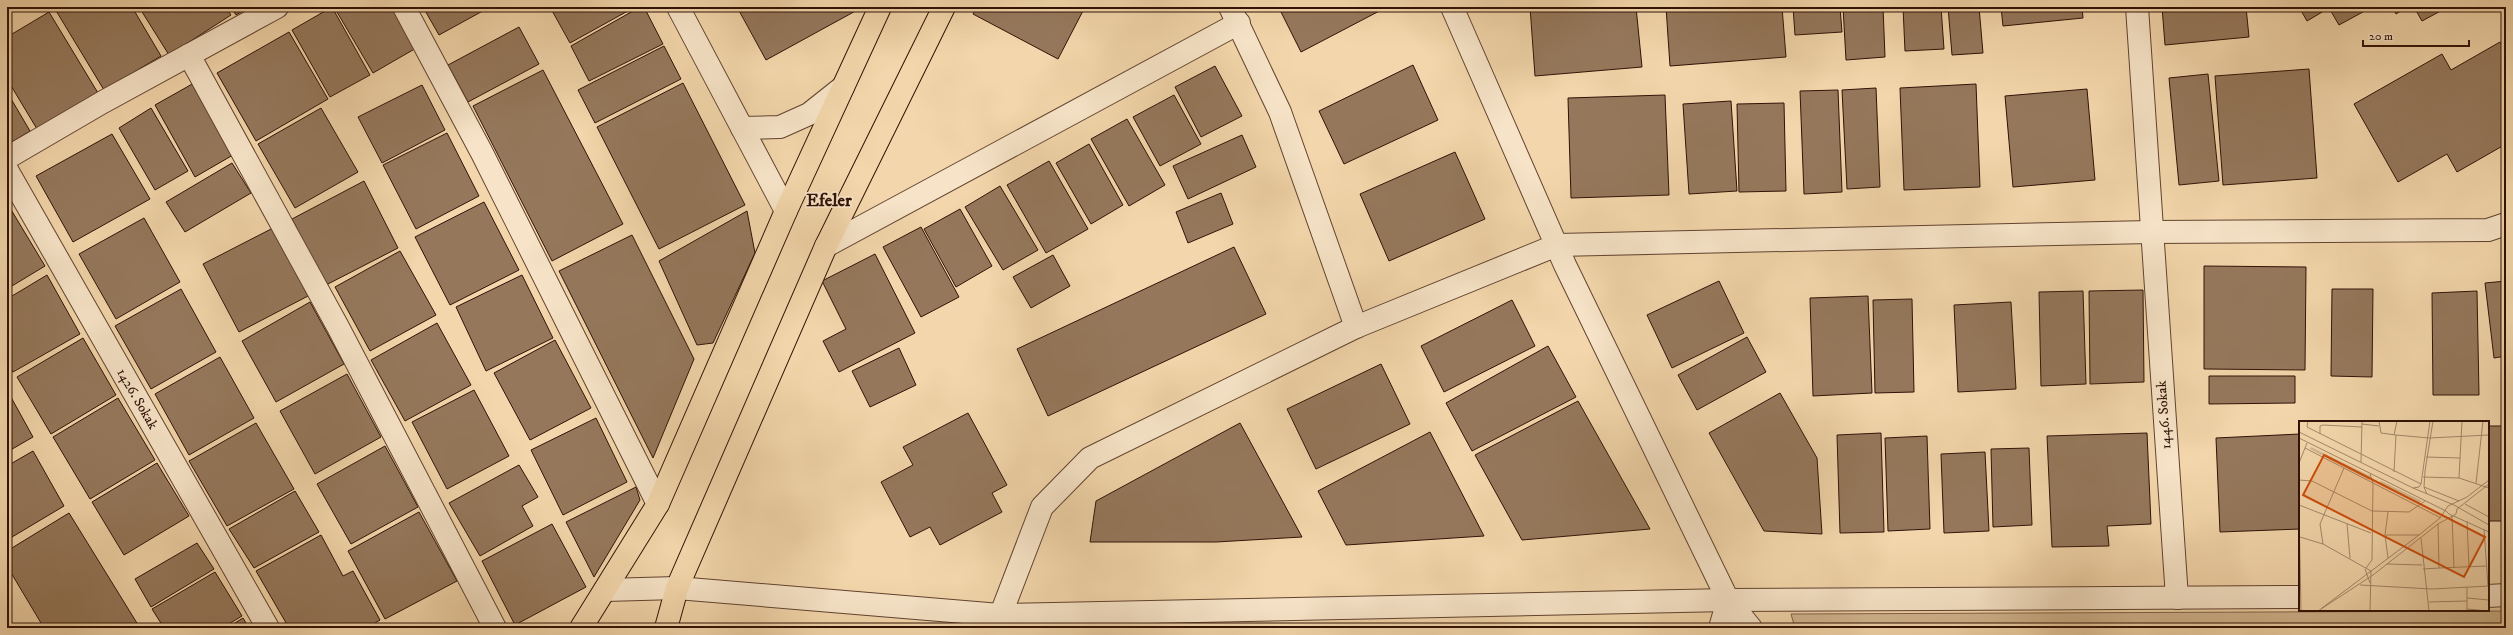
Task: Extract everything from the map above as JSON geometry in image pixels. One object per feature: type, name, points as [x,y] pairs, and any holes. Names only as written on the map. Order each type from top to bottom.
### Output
[{"type":"main road","points":[[582,628],[658,504],[786,211],[880,7]]},
{"type":"main road","points":[[666,628],[677,588],[826,246],[944,7]]},
{"type":"street","points":[[7,158],[277,7]]},
{"type":"street","points":[[404,7],[482,153],[658,504]]},
{"type":"street","points":[[678,7],[786,211]]},
{"type":"street","points":[[1452,7],[1568,272],[1728,600],[1752,628]]},
{"type":"street","name":"1446. Sokak","points":[[2137,7],[2151,232],[2177,598]]},
{"type":"street","points":[[826,246],[1235,15],[1280,112],[1356,327]]},
{"type":"street","points":[[189,55],[338,327],[495,628]]},
{"type":"street","points":[[742,128],[780,127],[809,114],[843,87]]},
{"type":"street","name":"1426. Sokak","points":[[7,170],[268,628]]},
{"type":"street","points":[[998,622],[1042,507],[1090,458],[1356,327],[1557,245],[2151,232],[2488,230],[2506,224]]},
{"type":"street","points":[[605,590],[677,588],[998,622],[1728,600],[2299,597]]},
{"type":"street","points":[[2489,596],[2506,596]]},
{"type":"street","points":[[1720,628],[1728,600]]},
{"type":"shaded area","points":[[2506,611],[2506,628],[1795,628],[1791,614]]},
{"type":"building","points":[[58,7],[132,7],[161,56],[104,90],[55,9]]},
{"type":"building","points":[[139,7],[225,7],[231,15],[169,55]]},
{"type":"building","points":[[231,7],[249,7],[236,15]]},
{"type":"building","points":[[332,7],[370,75],[330,97],[292,30]]},
{"type":"building","points":[[334,7],[395,7],[418,47],[373,73]]},
{"type":"building","points":[[423,7],[490,7],[439,35]]},
{"type":"building","points":[[550,7],[635,7],[570,43]]},
{"type":"building","points":[[640,7],[644,7],[663,44],[589,81],[571,46]]},
{"type":"building","points":[[737,7],[860,7],[861,8],[766,60]]},
{"type":"building","points":[[977,7],[1085,7],[1058,59],[973,14]]},
{"type":"building","points":[[1290,7],[1387,7],[1301,52],[1281,12]]},
{"type":"building","points":[[1530,7],[1636,7],[1642,67],[1535,76]]},
{"type":"building","points":[[1666,7],[1782,7],[1786,57],[1670,66]]},
{"type":"building","points":[[1793,7],[1840,7],[1842,32],[1795,35]]},
{"type":"building","points":[[1843,7],[1883,7],[1885,57],[1846,60]]},
{"type":"building","points":[[1903,7],[1941,7],[1944,49],[1905,51]]},
{"type":"building","points":[[1948,7],[1979,7],[1983,53],[1952,55]]},
{"type":"building","points":[[2001,7],[2082,7],[2083,18],[2003,26]]},
{"type":"building","points":[[2162,7],[2246,7],[2249,37],[2165,45]]},
{"type":"building","points":[[2299,7],[2372,7],[2339,25],[2329,8],[2307,21]]},
{"type":"building","points":[[2393,7],[2407,7],[2396,14]]},
{"type":"building","points":[[2414,7],[2448,7],[2422,21]]},
{"type":"building","points":[[49,12],[98,93],[37,129],[7,79],[7,37]]},
{"type":"building","points":[[519,27],[539,64],[468,102],[448,65]]},
{"type":"building","points":[[289,32],[328,99],[256,141],[217,73]]},
{"type":"building","points":[[2500,42],[2506,53],[2506,144],[2457,172],[2447,154],[2398,182],[2354,104],[2442,54],[2451,70]]},
{"type":"building","points":[[664,46],[681,79],[595,123],[578,90]]},
{"type":"building","points":[[1413,65],[1438,120],[1344,164],[1319,111]]},
{"type":"building","points":[[1215,66],[1242,116],[1201,137],[1175,87]]},
{"type":"building","points":[[2309,69],[2317,178],[2223,185],[2215,76]]},
{"type":"building","points":[[543,70],[623,224],[552,261],[473,106]]},
{"type":"building","points":[[2208,74],[2219,181],[2179,185],[2169,78]]},
{"type":"building","points":[[194,83],[233,155],[195,177],[155,105]]},
{"type":"building","points":[[683,83],[745,205],[659,249],[597,127]]},
{"type":"building","points":[[1976,84],[1980,187],[1904,190],[1900,88]]},
{"type":"building","points":[[422,85],[445,130],[382,163],[358,117]]},
{"type":"building","points":[[1876,88],[1880,187],[1847,189],[1842,90]]},
{"type":"building","points":[[2087,89],[2095,180],[2013,187],[2005,96]]},
{"type":"building","points":[[1838,90],[1842,192],[1804,194],[1800,91]]},
{"type":"building","points":[[7,92],[30,131],[7,145]]},
{"type":"building","points":[[1174,95],[1201,144],[1160,166],[1133,117]]},
{"type":"building","points":[[1665,95],[1669,195],[1571,198],[1568,98]]},
{"type":"building","points":[[1731,101],[1737,191],[1689,194],[1683,104]]},
{"type":"building","points":[[1784,103],[1786,191],[1739,192],[1737,104]]},
{"type":"building","points":[[151,108],[188,171],[155,190],[119,128]]},
{"type":"building","points":[[321,108],[358,172],[295,208],[258,144]]},
{"type":"building","points":[[1127,119],[1165,185],[1129,206],[1091,139]]},
{"type":"building","points":[[447,133],[479,196],[416,229],[383,165]]},
{"type":"building","points":[[112,134],[150,199],[73,242],[36,176]]},
{"type":"building","points":[[1242,135],[1256,167],[1188,199],[1173,166]]},
{"type":"building","points":[[1089,144],[1123,205],[1091,224],[1056,163]]},
{"type":"building","points":[[1455,152],[1485,219],[1389,261],[1360,194]]},
{"type":"building","points":[[1049,161],[1088,229],[1046,253],[1007,185]]},
{"type":"building","points":[[232,163],[251,193],[185,232],[166,202]]},
{"type":"building","points":[[364,181],[398,248],[326,285],[292,219]]},
{"type":"building","points":[[1000,186],[1038,250],[1003,270],[965,207]]},
{"type":"building","points":[[1221,193],[1233,224],[1188,243],[1176,212]]},
{"type":"building","points":[[484,202],[519,270],[450,305],[415,237]]},
{"type":"building","points":[[7,203],[45,266],[7,289]]},
{"type":"building","points":[[960,209],[992,266],[956,287],[924,229]]},
{"type":"building","points":[[747,211],[755,253],[713,343],[697,345],[659,261]]},
{"type":"building","points":[[144,218],[180,282],[116,319],[79,254]]},
{"type":"building","points":[[921,227],[959,297],[921,317],[883,247]]},
{"type":"building","points":[[273,228],[308,296],[239,332],[203,264]]},
{"type":"building","points":[[632,235],[694,359],[653,458],[559,271]]},
{"type":"building","points":[[1234,247],[1266,314],[1048,416],[1017,349]]},
{"type":"building","points":[[400,251],[436,315],[370,351],[335,287]]},
{"type":"building","points":[[875,254],[915,333],[839,372],[823,341],[846,329],[822,281]]},
{"type":"building","points":[[1053,255],[1070,286],[1031,308],[1013,277]]},
{"type":"building","points":[[2204,266],[2306,267],[2305,370],[2204,369]]},
{"type":"building","points":[[47,275],[80,334],[13,372],[7,361],[7,299]]},
{"type":"building","points":[[522,275],[553,338],[486,371],[456,307]]},
{"type":"building","points":[[1719,281],[1744,333],[1672,368],[1647,315]]},
{"type":"building","points":[[2506,281],[2506,356],[2494,358],[2485,283]]},
{"type":"building","points":[[181,289],[216,352],[151,389],[115,326]]},
{"type":"building","points":[[2332,289],[2373,289],[2372,377],[2331,376]]},
{"type":"building","points":[[2143,290],[2144,382],[2090,384],[2089,291]]},
{"type":"building","points":[[2083,291],[2086,384],[2041,386],[2039,292]]},
{"type":"building","points":[[2477,291],[2479,395],[2433,395],[2432,293]]},
{"type":"building","points":[[1868,296],[1872,393],[1813,396],[1810,298]]},
{"type":"building","points":[[1912,299],[1914,392],[1875,393],[1873,300]]},
{"type":"building","points":[[1512,300],[1535,346],[1444,392],[1421,346]]},
{"type":"building","points":[[310,302],[344,364],[276,402],[242,341]]},
{"type":"building","points":[[2011,302],[2016,389],[1958,392],[1954,305]]},
{"type":"building","points":[[437,323],[471,385],[405,421],[371,360]]},
{"type":"building","points":[[1747,337],[1766,372],[1697,410],[1678,375]]},
{"type":"building","points":[[83,338],[116,395],[51,434],[17,377]]},
{"type":"building","points":[[555,340],[591,408],[530,440],[494,373]]},
{"type":"building","points":[[1548,346],[1576,397],[1472,451],[1446,403]]},
{"type":"building","points":[[899,348],[916,385],[870,407],[852,371]]},
{"type":"building","points":[[220,357],[254,418],[189,455],[155,394]]},
{"type":"building","points":[[1381,364],[1410,424],[1316,469],[1287,409]]},
{"type":"building","points":[[347,374],[381,437],[315,474],[280,411]]},
{"type":"building","points":[[2209,376],[2295,376],[2295,403],[2209,404]]},
{"type":"building","points":[[7,390],[33,437],[7,452]]},
{"type":"building","points":[[474,390],[509,456],[447,489],[412,422]]},
{"type":"building","points":[[1780,393],[1817,458],[1822,534],[1764,531],[1709,433]]},
{"type":"building","points":[[118,398],[155,460],[90,499],[53,437]]},
{"type":"building","points":[[1578,401],[1650,529],[1522,540],[1475,455]]},
{"type":"building","points":[[968,413],[1007,485],[992,493],[1002,512],[940,545],[930,527],[910,537],[881,482],[913,465],[903,447]]},
{"type":"building","points":[[596,418],[627,482],[563,515],[531,450]]},
{"type":"building","points":[[256,423],[294,489],[227,526],[189,461]]},
{"type":"building","points":[[1240,423],[1302,537],[1216,542],[1090,542],[1096,501]]},
{"type":"building","points":[[2489,426],[2506,426],[2506,521],[2489,521]]},
{"type":"building","points":[[1430,432],[1484,536],[1346,545],[1318,491]]},
{"type":"building","points":[[1881,433],[1884,532],[1840,533],[1837,435]]},
{"type":"building","points":[[2147,433],[2151,524],[2107,526],[2109,546],[2052,547],[2047,436]]},
{"type":"building","points":[[2299,434],[2299,529],[2220,532],[2216,438]]},
{"type":"building","points":[[1927,436],[1930,529],[1888,531],[1885,438]]},
{"type":"building","points":[[385,446],[418,507],[351,544],[317,484]]},
{"type":"building","points":[[2029,448],[2032,525],[1993,527],[1991,449]]},
{"type":"building","points":[[33,451],[64,506],[7,540],[7,466]]},
{"type":"building","points":[[1985,452],[1989,531],[1944,533],[1941,454]]},
{"type":"building","points":[[157,463],[189,516],[124,555],[92,502]]},
{"type":"building","points":[[519,465],[538,497],[522,506],[533,526],[480,556],[449,503]]},
{"type":"building","points":[[636,487],[640,500],[594,577],[566,522]]},
{"type":"building","points":[[295,491],[319,532],[254,568],[229,529]]},
{"type":"building","points":[[419,512],[457,581],[385,619],[348,551]]},
{"type":"building","points":[[69,513],[140,628],[44,628],[7,566],[7,551]]},
{"type":"building","points":[[552,524],[586,587],[515,625],[482,561]]},
{"type":"building","points":[[321,535],[343,576],[353,571],[380,620],[367,628],[289,628],[256,571]]},
{"type":"building","points":[[197,543],[214,569],[151,607],[135,579]]},
{"type":"building","points":[[215,572],[242,616],[222,628],[164,628],[152,609]]},
{"type":"building","points":[[243,618],[249,628],[227,628]]},
{"type":"district","name":"Efeler","points":[[829,201]]}]
